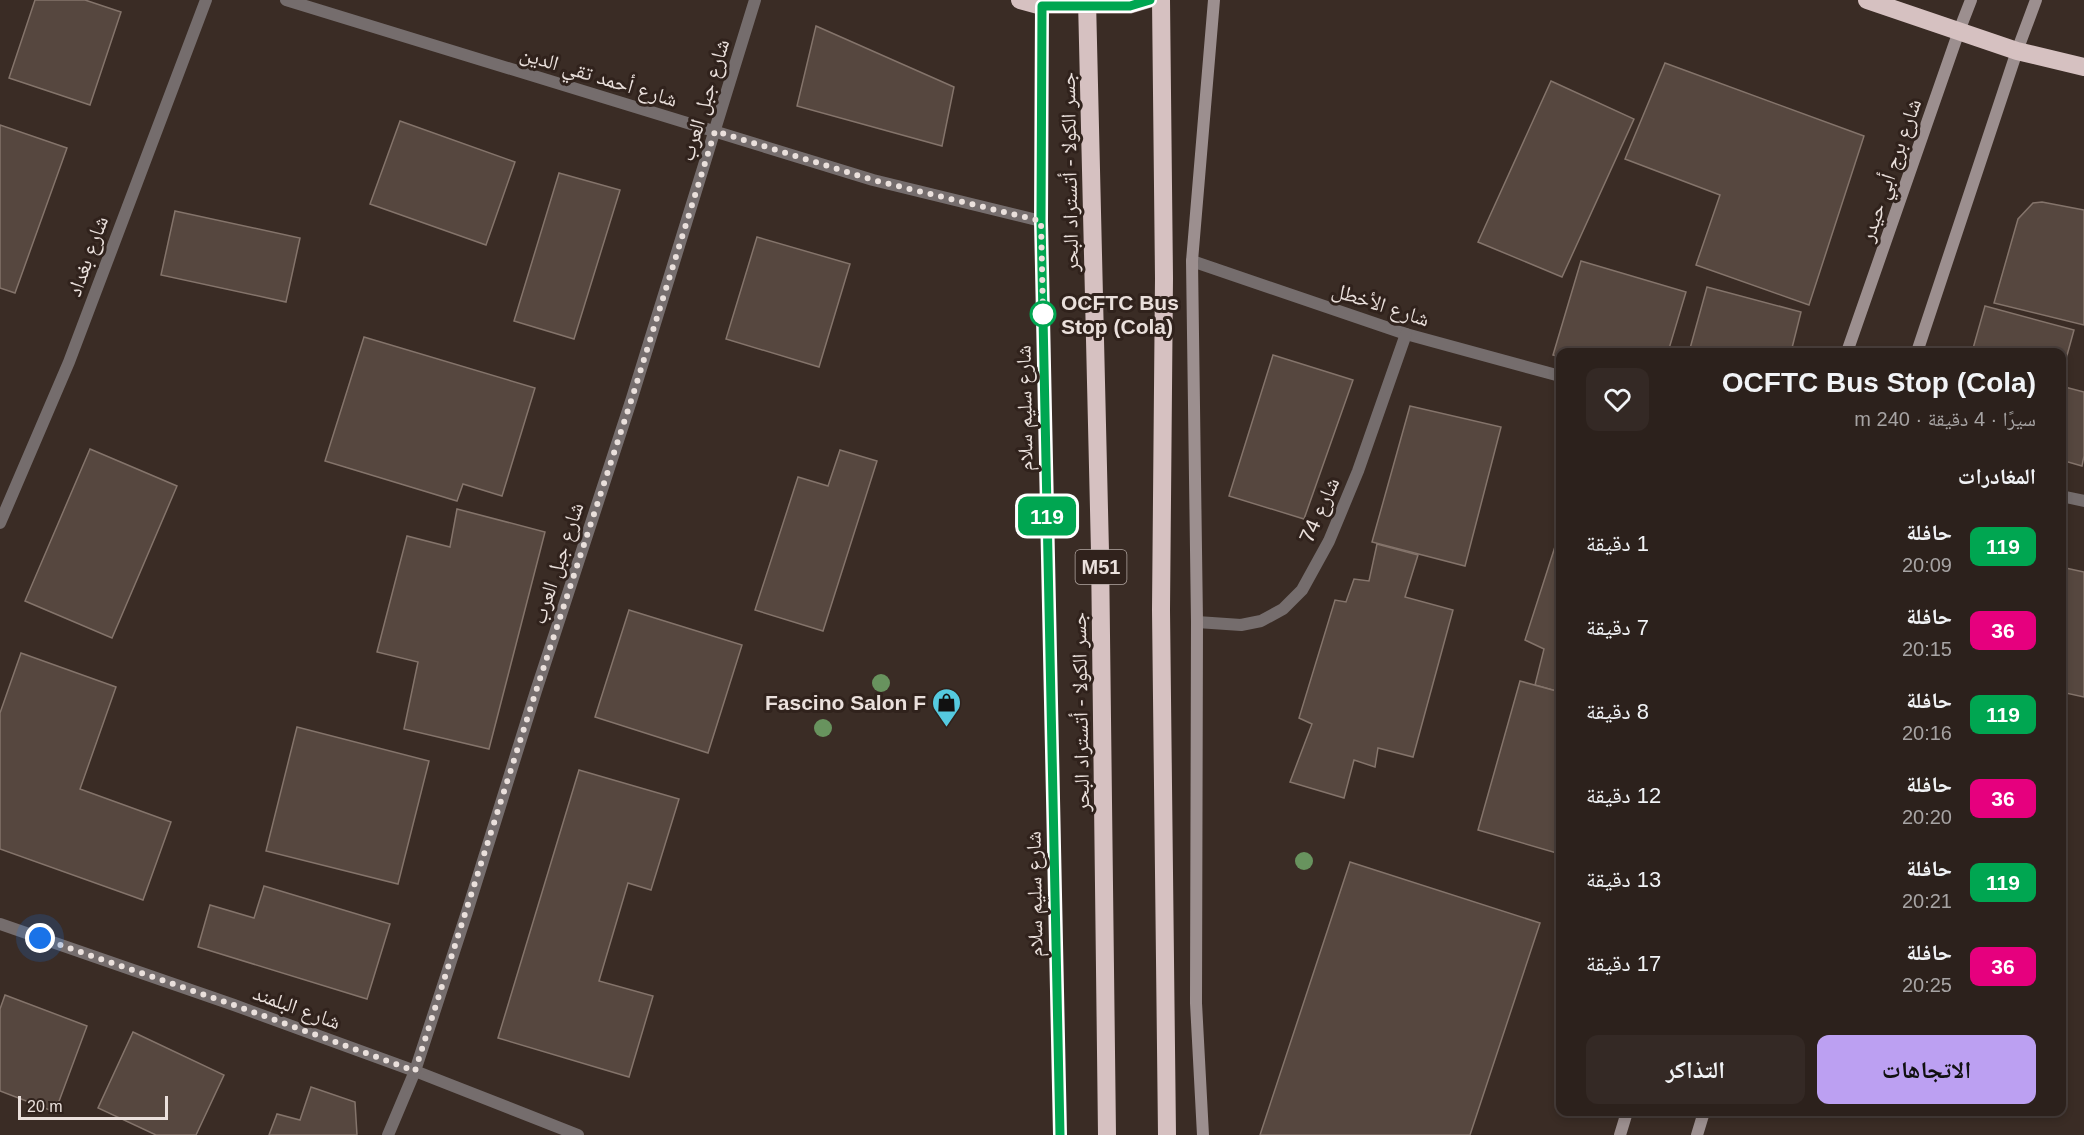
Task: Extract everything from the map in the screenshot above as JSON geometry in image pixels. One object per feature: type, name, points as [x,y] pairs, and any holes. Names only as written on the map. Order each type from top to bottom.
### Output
[{"type":"highway","points":[[1020,0],[1042,6]]},
{"type":"highway","name":"جسر الكولا - أتستراد البحر","points":[[1087,0],[1100,552],[1107,1135]]},
{"type":"highway","points":[[1161,0],[1164,278],[1161,610],[1167,1135]]},
{"type":"highway","points":[[1867,0],[2017,51],[2084,67]]},
{"type":"main road","points":[[1042,6],[1130,6],[1150,0]]},
{"type":"main road","points":[[1203,1135],[1196,1003],[1197,622],[1192,261],[1214,0]]},
{"type":"main road","name":"شارع برج أبي حيدر","points":[[1848,348],[1971,0]]},
{"type":"main road","points":[[1918,348],[2036,0]]},
{"type":"main road","name":"شارع سليم سلام","points":[[1042,6],[1041,221],[1060,1135]]},
{"type":"main road","points":[[1620,1135],[1626,1116]]},
{"type":"main road","points":[[1697,1135],[1703,1116]]},
{"type":"street","name":"شارع بغداد","points":[[0,523],[69,362],[206,0]]},
{"type":"street","name":"شارع أحمد تقي الدين","points":[[286,0],[873,180],[1041,221]]},
{"type":"street","name":"شارع جبل العرب","points":[[388,1135],[415,1071],[539,680],[632,398],[755,0]]},
{"type":"street","name":"شارع الأخطل","points":[[1192,261],[1406,334],[1556,375]]},
{"type":"street","name":"شارع 74","points":[[1197,622],[1241,625],[1261,621],[1283,609],[1302,590],[1329,541],[1358,471],[1406,334]]},
{"type":"street","points":[[2066,497],[2084,501]]},
{"type":"street","name":"شارع البلمند","points":[[0,924],[415,1071],[578,1135]]},
{"type":"building","points":[[35,0],[85,0],[121,12],[90,105],[9,78]]},
{"type":"building","points":[[816,26],[954,87],[942,146],[797,106]]},
{"type":"building","points":[[1665,63],[1864,136],[1809,305],[1696,265],[1720,195],[1625,159]]},
{"type":"building","points":[[1551,81],[1634,119],[1562,277],[1478,242]]},
{"type":"building","points":[[400,121],[515,162],[486,245],[370,204]]},
{"type":"building","points":[[0,125],[67,148],[15,293],[0,288]]},
{"type":"building","points":[[559,173],[620,190],[574,339],[514,321]]},
{"type":"building","points":[[2042,202],[2084,210],[2084,325],[1994,303],[2018,219],[2033,203]]},
{"type":"building","points":[[175,211],[300,238],[286,302],[161,275]]},
{"type":"building","points":[[757,237],[850,264],[819,367],[726,339]]},
{"type":"building","points":[[1581,261],[1686,292],[1669,348],[1556,348],[1556,356],[1553,355]]},
{"type":"building","points":[[1707,287],[1801,312],[1792,348],[1690,348]]},
{"type":"building","points":[[1985,306],[2074,330],[2066,359],[2066,348],[1973,348]]},
{"type":"building","points":[[364,337],[535,388],[502,496],[463,484],[457,501],[325,461]]},
{"type":"building","points":[[1273,355],[1353,380],[1304,519],[1229,496]]},
{"type":"building","points":[[2066,387],[2084,392],[2082,466],[2066,461]]},
{"type":"building","points":[[1410,406],[1501,427],[1465,566],[1372,542]]},
{"type":"building","points":[[90,449],[177,486],[112,638],[25,601]]},
{"type":"building","points":[[840,450],[877,461],[823,631],[755,610],[798,477],[828,486]]},
{"type":"building","points":[[457,509],[545,532],[489,749],[404,729],[418,662],[377,652],[407,536],[450,547]]},
{"type":"building","points":[[1556,543],[1556,691],[1535,685],[1544,649],[1525,640]]},
{"type":"building","points":[[1377,544],[1418,555],[1405,597],[1453,610],[1413,757],[1378,748],[1375,767],[1354,760],[1344,798],[1290,782],[1312,724],[1299,718],[1335,600],[1346,602],[1354,579],[1369,581]]},
{"type":"building","points":[[2066,568],[2084,572],[2084,697],[2066,693]]},
{"type":"building","points":[[629,610],[742,645],[708,753],[595,717]]},
{"type":"building","points":[[21,653],[116,687],[80,789],[171,822],[143,900],[0,849],[0,713]]},
{"type":"building","points":[[1520,681],[1556,691],[1556,853],[1478,830]]},
{"type":"building","points":[[297,727],[429,761],[398,884],[266,851]]},
{"type":"building","points":[[579,770],[679,799],[651,890],[628,883],[599,981],[653,996],[629,1077],[498,1038]]},
{"type":"building","points":[[1350,862],[1540,923],[1470,1135],[1260,1135]]},
{"type":"building","points":[[264,886],[390,924],[367,999],[198,947],[210,905],[254,918]]},
{"type":"building","points":[[5,995],[87,1026],[55,1112],[0,1091],[0,1009]]},
{"type":"building","points":[[133,1032],[224,1075],[196,1135],[156,1135],[98,1108]]},
{"type":"building","points":[[311,1087],[355,1102],[357,1135],[269,1135],[277,1114],[300,1120]]},
{"type":"bus line","name":"119","points":[[1060,1135],[1041,221],[1042,6],[1130,6],[1150,0]]},
{"type":"place","name":"OCFTC Bus Stop (Cola)","points":[[1043,314]]},
{"type":"place","name":"Fascino Salon F","points":[[947,728]]},
{"type":"route","points":[[40,938],[415,1071],[632,398],[715,131],[873,180],[1041,221],[1043,314]]}]
